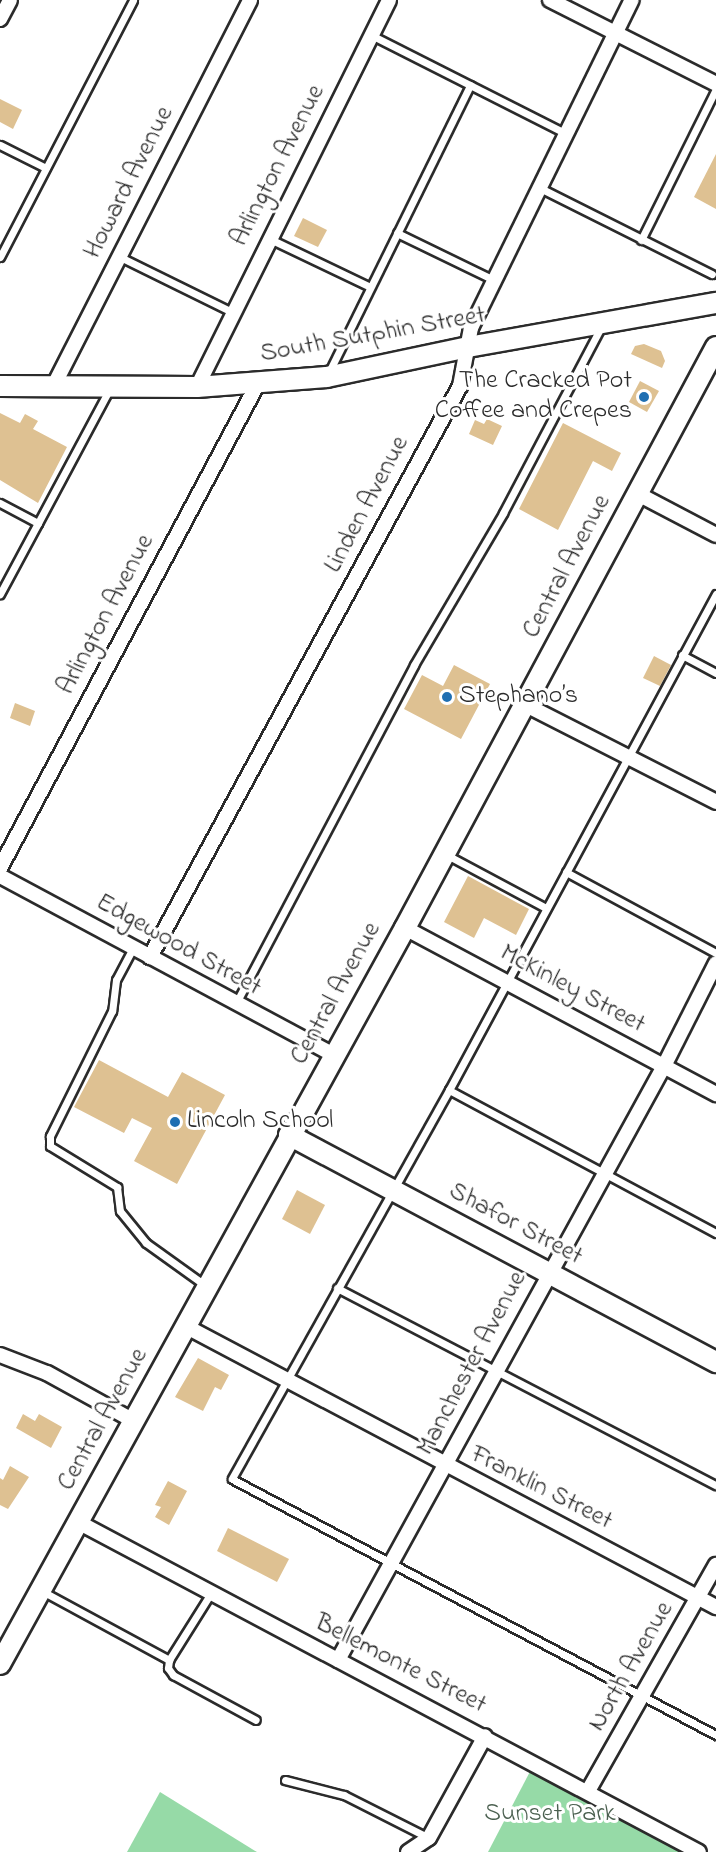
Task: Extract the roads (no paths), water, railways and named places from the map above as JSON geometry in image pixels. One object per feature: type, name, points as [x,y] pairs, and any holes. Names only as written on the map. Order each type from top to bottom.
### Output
[{"type":"street","points":[[0,19],[10,0]]},
{"type":"street","name":"Howard Avenue","points":[[53,387],[250,0]]},
{"type":"street","name":"Arlington Avenue","points":[[197,387],[232,312],[389,0]]},
{"type":"street","points":[[550,0],[716,84]]},
{"type":"street","name":"Linden Avenue","points":[[150,957],[460,386],[471,328],[542,189],[632,0]]},
{"type":"street","name":"South Sutphin Street","points":[[0,386],[197,387],[257,385],[327,377],[468,347],[716,303]]},
{"type":"street","name":"Central Avenue","points":[[0,1664],[405,928],[716,347]]},
{"type":"street","name":"Arlington Avenue","points":[[0,868],[257,385]]},
{"type":"street","points":[[638,494],[716,535]]},
{"type":"street","points":[[524,704],[716,802]]},
{"type":"street","name":"Edgewood Street","points":[[0,876],[235,1005],[334,1055]]},
{"type":"street","name":"McKinley Street","points":[[405,928],[716,1094]]},
{"type":"street","name":"Manchester Avenue","points":[[338,1660],[394,1562],[603,1173],[664,1066],[716,963]]},
{"type":"street","name":"Shafor Street","points":[[290,1135],[716,1362]]},
{"type":"street","name":"Franklin Street","points":[[186,1327],[445,1466],[716,1607]]},
{"type":"street","points":[[0,1355],[47,1373],[134,1421]]},
{"type":"street","name":"Bellemonte Street","points":[[78,1522],[485,1736],[699,1852]]},
{"type":"street","name":"North Avenue","points":[[588,1791],[716,1565]]},
{"type":"street","points":[[408,1852],[429,1839],[485,1736]]},
{"type":"lane","points":[[0,257],[133,0]]},
{"type":"lane","points":[[371,35],[567,134]]},
{"type":"lane","points":[[327,377],[470,85]]},
{"type":"lane","points":[[641,240],[716,89]]},
{"type":"lane","points":[[0,145],[46,168]]},
{"type":"lane","points":[[542,189],[712,274]]},
{"type":"lane","points":[[397,233],[496,281]]},
{"type":"lane","points":[[269,239],[370,287]]},
{"type":"lane","points":[[120,257],[232,312]]},
{"type":"lane","points":[[235,1005],[414,665],[502,513],[602,325]]},
{"type":"lane","points":[[0,594],[112,385]]},
{"type":"lane","points":[[0,503],[38,523]]},
{"type":"lane","points":[[716,594],[626,756],[449,1090],[232,1479],[394,1562],[716,1735]]},
{"type":"lane","points":[[682,655],[716,673]]},
{"type":"lane","points":[[444,854],[546,908]]},
{"type":"lane","points":[[566,872],[716,953]]},
{"type":"lane","points":[[133,948],[116,980],[112,1011],[50,1136],[51,1146],[117,1187],[120,1211],[146,1243],[208,1287]]},
{"type":"lane","points":[[449,1090],[716,1233]]},
{"type":"lane","points":[[337,1288],[497,1369],[716,1485]]},
{"type":"lane","points":[[41,1590],[169,1660],[173,1675],[256,1720]]},
{"type":"lane","points":[[169,1660],[211,1593]]},
{"type":"lane","points":[[285,1780],[344,1795],[429,1839]]},
{"type":"place","name":"The Cracked Pot Coffee and Crepes","points":[[644,397]]},
{"type":"place","name":"Stephano’s","points":[[447,697]]},
{"type":"place","name":"Lincoln School","points":[[175,1122]]},
{"type":"park label","name":"Sunset Park","points":[[550,1815]]}]
